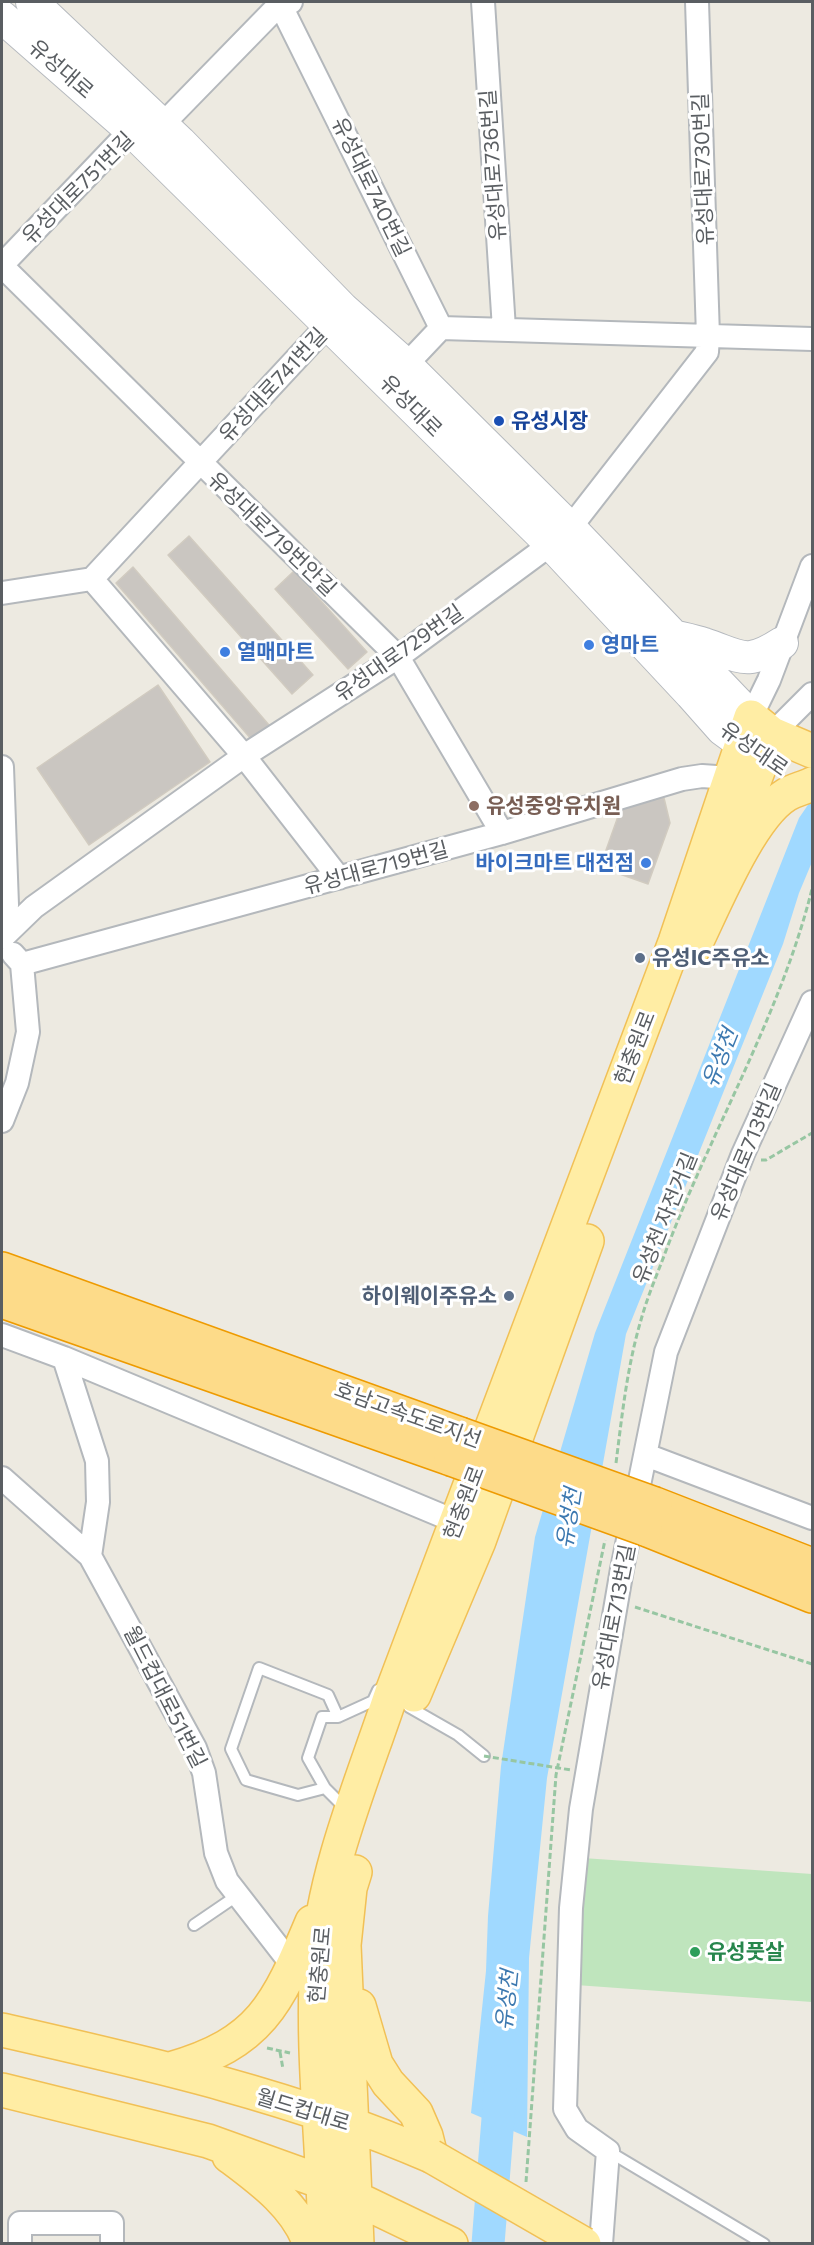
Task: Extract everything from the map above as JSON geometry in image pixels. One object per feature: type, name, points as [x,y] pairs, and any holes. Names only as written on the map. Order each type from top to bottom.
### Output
[{"type":"highway","name":"호남고속도로지선","points":[[2,1269],[456,1447]]},
{"type":"highway","name":"호남고속도로지선","points":[[2,1301],[456,1447],[650,1516],[813,1565]]},
{"type":"highway","name":"호남고속도로지선","points":[[650,1516],[813,1596]]},
{"type":"main road","name":"유성대로","points":[[32,2],[162,125],[336,317],[406,365],[560,536],[706,714],[757,739],[813,752]]},
{"type":"main road","name":"유성대로","points":[[4,24],[132,130],[336,317],[560,536],[675,637],[757,739],[812,784]]},
{"type":"main road","points":[[675,637],[705,644],[746,660],[764,656],[782,643]]},
{"type":"main road","points":[[693,949],[757,739]]},
{"type":"main road","name":"현충원로","points":[[325,2244],[316,2019],[317,1959],[329,1882],[351,1814],[391,1670],[457,1522],[675,942],[730,778],[757,739]]},
{"type":"main road","points":[[693,949],[734,866],[769,810],[786,795],[812,784]]},
{"type":"main road","name":"현충원로","points":[[357,2244],[344,1945],[350,1888],[384,1777],[409,1707],[479,1541],[693,949]]},
{"type":"main road","points":[[170,2069],[204,2059],[245,2035],[265,2013],[293,1966],[329,1882]]},
{"type":"main road","points":[[344,1945],[353,1989],[376,2064],[388,2083],[416,2113],[426,2136],[431,2156]]},
{"type":"main road","name":"월드컵대로","points":[[2,2030],[170,2069],[353,2124],[431,2156],[584,2244]]},
{"type":"main road","points":[[2,2090],[208,2140],[322,2182],[430,2239]]},
{"type":"main road","points":[[208,2140],[271,2190],[293,2212],[305,2228],[310,2244]]},
{"type":"street","points":[[162,125],[284,2]]},
{"type":"street","name":"유성대로740번길","points":[[284,2],[441,328]]},
{"type":"street","name":"유성대로736번길","points":[[483,2],[504,329]]},
{"type":"street","name":"유성대로730번길","points":[[560,536],[706,352],[708,336],[697,2]]},
{"type":"street","name":"유성대로751번길","points":[[2,266],[132,130],[162,125]]},
{"type":"street","name":"유성대로719번안길","points":[[2,266],[398,657],[502,833]]},
{"type":"street","name":"유성대로741번길","points":[[92,579],[336,317]]},
{"type":"street","points":[[406,365],[441,328],[813,339]]},
{"type":"street","name":"유성대로729번길","points":[[2,939],[34,907],[244,756],[398,657],[560,536]]},
{"type":"street","points":[[757,739],[782,643],[813,566]]},
{"type":"street","points":[[2,593],[92,579],[244,756],[339,878]]},
{"type":"street","points":[[757,739],[813,694]]},
{"type":"street","points":[[2,767],[7,905],[2,932]]},
{"type":"street","name":"유성대로719번길","points":[[22,964],[502,833],[682,779],[702,776],[730,778]]},
{"type":"street","points":[[2,939],[22,964],[28,1032],[16,1083],[2,1121]]},
{"type":"street","name":"유성대로713번길","points":[[608,2151],[577,2129],[565,2109],[572,1897],[581,1809],[616,1601],[666,1352],[743,1154],[813,1002]]},
{"type":"street","points":[[2,1335],[64,1358],[457,1522]]},
{"type":"street","points":[[64,1358],[97,1461],[98,1502],[90,1556]]},
{"type":"street","points":[[646,1455],[813,1518]]},
{"type":"street","name":"월드컵대로51번길","points":[[2,1479],[90,1556],[195,1748],[204,1773],[216,1853],[226,1881],[293,1966]]},
{"type":"street","points":[[601,2244],[608,2151]]},
{"type":"street","points":[[20,2244],[20,2223],[112,2223],[112,2244]]},
{"type":"lane","points":[[325,1788],[298,1795],[246,1780],[231,1749],[260,1668],[328,1695],[338,1717]]},
{"type":"lane","points":[[351,1814],[325,1788],[308,1758],[322,1717],[338,1717],[373,1701],[391,1670]]},
{"type":"lane","points":[[409,1707],[458,1735],[484,1756]]},
{"type":"lane","points":[[194,1925],[238,1895]]},
{"type":"lane","points":[[608,2151],[764,2244]]},
{"type":"path","name":"유성천 자전거길","points":[[616,1464],[633,1351],[641,1318],[682,1207],[772,1007],[805,920],[813,889]]},
{"type":"path","points":[[743,1154],[758,1160],[766,1160],[813,1133]]},
{"type":"path","points":[[606,1533],[608,1551],[622,1569]]},
{"type":"path","points":[[616,1601],[813,1664]]},
{"type":"path","points":[[484,1756],[570,1770]]},
{"type":"path","points":[[280,2052],[284,2069]]},
{"type":"green space","name":"유성풋살","points":[[583,1858],[812,1874],[812,2002],[576,1985]]},
{"type":"water","points":[[812,799],[812,862],[799,893],[783,944],[626,1334],[547,1778],[529,1958],[527,2137],[471,2113],[486,1971],[488,1916],[501,1766],[535,1537],[595,1333],[799,818]]},
{"type":"building","points":[[189,536],[313,675],[292,694],[168,555]]},
{"type":"building","points":[[133,567],[269,725],[252,740],[116,583]]},
{"type":"building","points":[[294,571],[367,652],[348,669],[275,589]]},
{"type":"building","points":[[158,685],[210,762],[89,845],[37,768]]},
{"type":"building","points":[[664,798],[670,823],[648,884],[600,867],[621,808]]},
{"type":"waterway","name":"유성천","points":[[488,2244],[501,2081]]},
{"type":"place","name":"유성시장","points":[[499,421]]},
{"type":"place","name":"영마트","points":[[589,645]]},
{"type":"place","name":"열매마트","points":[[225,652]]},
{"type":"place","name":"유성중앙유치원","points":[[474,806]]},
{"type":"place","name":"바이크마트 대전점","points":[[646,863]]},
{"type":"place","name":"유성IC주유소","points":[[640,958]]},
{"type":"place","name":"하이웨이주유소","points":[[509,1296]]},
{"type":"place","name":"유성풋살","points":[[695,1952]]}]
